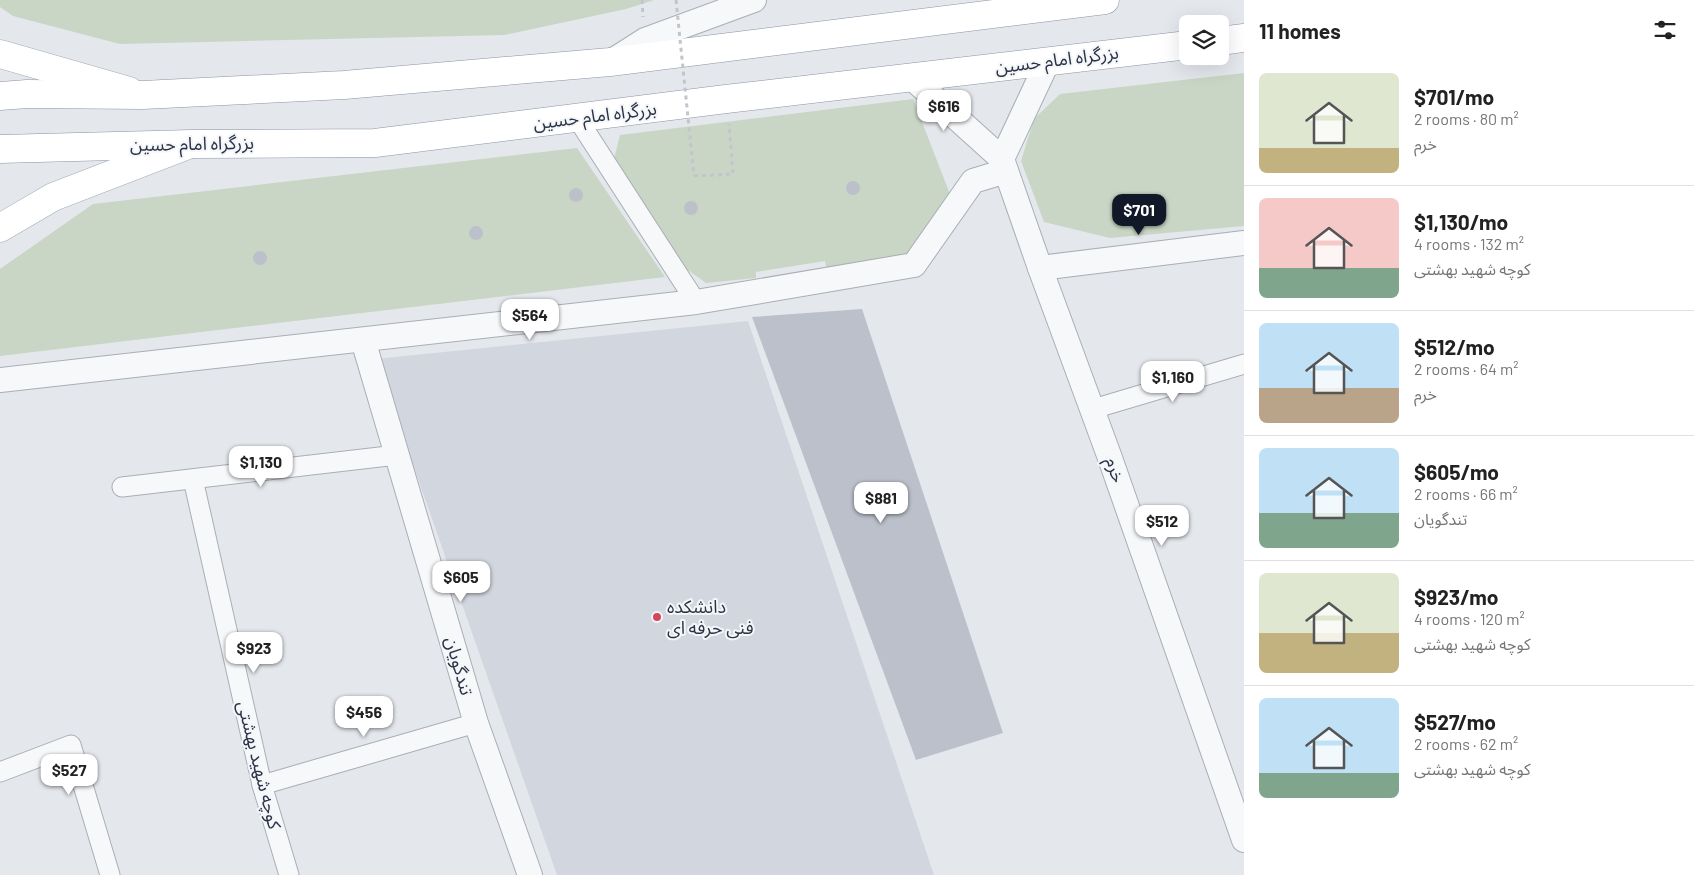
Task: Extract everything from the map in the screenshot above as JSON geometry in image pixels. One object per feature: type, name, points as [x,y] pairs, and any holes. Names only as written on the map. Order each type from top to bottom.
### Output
[{"type":"main road","points":[[0,96],[27,94],[143,95],[344,85],[610,62],[1027,4],[1105,0]]},
{"type":"main road","points":[[1229,40],[1244,38]]},
{"type":"main road","name":"بزرگراه امام حسین","points":[[0,149],[191,144],[375,143],[911,76],[1179,46]]},
{"type":"main road","points":[[0,54],[143,95]]},
{"type":"main road","points":[[0,228],[52,197],[191,144]]},
{"type":"street","points":[[610,62],[646,40],[754,0]]},
{"type":"street","points":[[0,380],[696,302],[914,265],[973,181],[1004,165],[1048,61]]},
{"type":"street","points":[[911,76],[1004,165]]},
{"type":"street","points":[[577,118],[696,302]]},
{"type":"street","name":"خرم","points":[[1004,165],[1093,409],[1244,840]]},
{"type":"street","points":[[1040,268],[1244,243]]},
{"type":"street","name":"تندگویان","points":[[363,340],[476,723],[530,875]]},
{"type":"street","points":[[1093,409],[1244,364]]},
{"type":"street","points":[[122,486],[397,455]]},
{"type":"street","name":"کوچه شهید بهشتی","points":[[193,479],[262,785],[289,875]]},
{"type":"street","points":[[262,785],[476,723]]},
{"type":"street","points":[[0,772],[71,745],[110,875]]},
{"type":"path","points":[[676,0],[694,176],[733,174],[726,99]]},
{"type":"shaded area","name":"دانشکده فنی حرفه ای","points":[[748,321],[934,875],[557,875],[376,359]]},
{"type":"green space","points":[[0,0],[654,0],[626,9],[504,35],[120,44],[13,16],[0,7]]},
{"type":"green space","points":[[1244,73],[1244,226],[1110,238],[1044,222],[1021,161],[1034,119],[1060,94]]},
{"type":"green space","points":[[913,99],[950,194],[904,261],[827,270],[825,261],[756,272],[756,278],[706,283],[674,260],[612,167],[620,135]]},
{"type":"green space","points":[[577,148],[665,277],[0,356],[0,269],[93,204]]},
{"type":"building","points":[[853,181],[858,183],[860,188],[858,193],[853,195],[848,193],[846,188],[848,183]]},
{"type":"building","points":[[576,188],[581,190],[583,195],[581,200],[576,202],[571,200],[569,195],[571,190]]},
{"type":"building","points":[[691,201],[696,203],[698,208],[696,213],[691,215],[686,213],[684,208],[686,203]]},
{"type":"building","points":[[476,226],[481,228],[483,233],[481,238],[476,240],[471,238],[469,233],[471,228]]},
{"type":"building","points":[[260,251],[265,253],[267,258],[265,263],[260,265],[255,263],[253,258],[255,253]]},
{"type":"building","points":[[862,309],[1003,733],[916,760],[752,317]]},
{"type":"place","name":"دانشکده فنی حرفه ای","points":[[657,617]]}]
